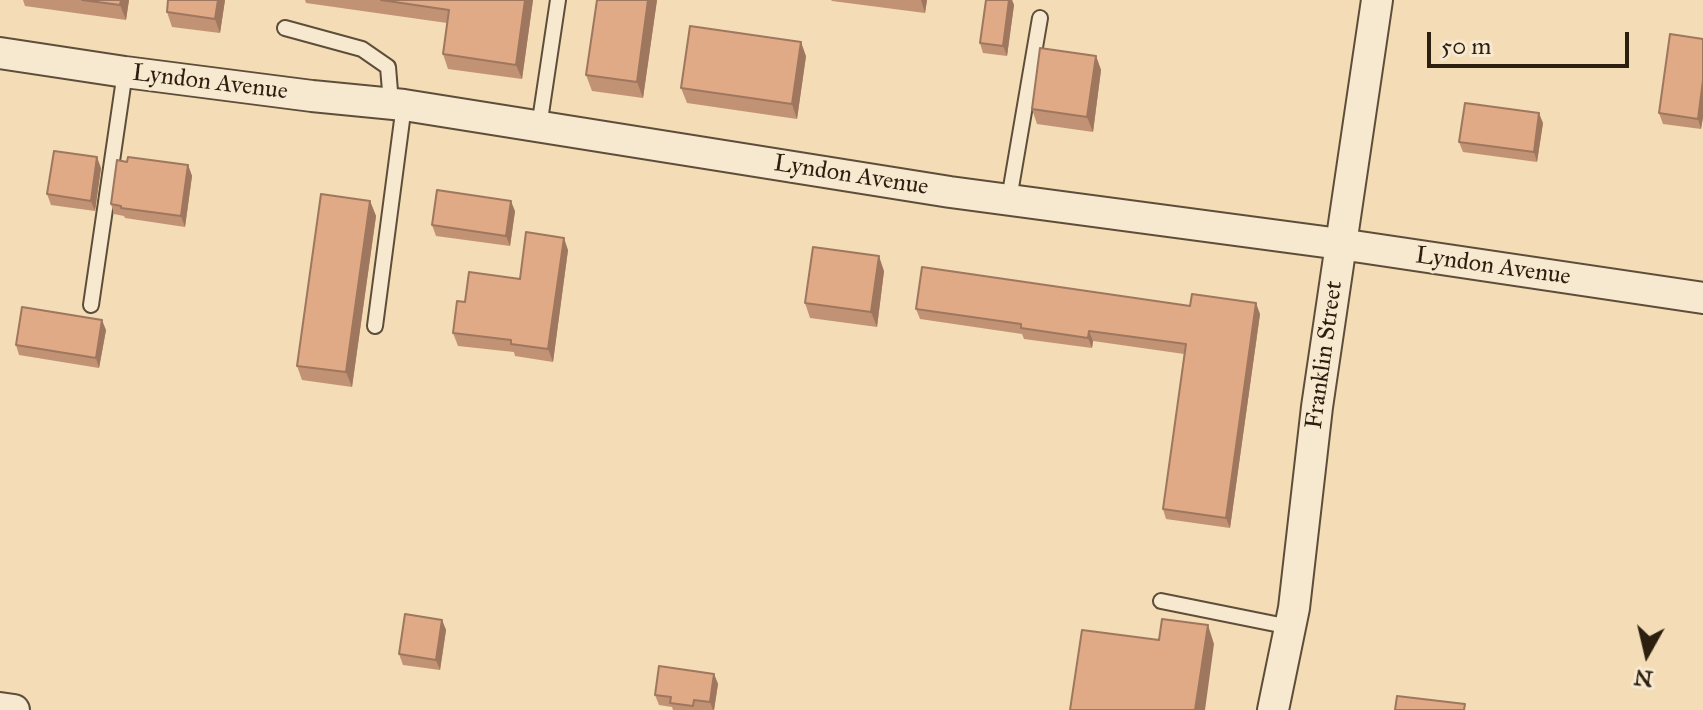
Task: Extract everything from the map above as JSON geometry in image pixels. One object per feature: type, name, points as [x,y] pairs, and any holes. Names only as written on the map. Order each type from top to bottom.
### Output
[{"type":"street","name":"Franklin Street","points":[[1273,710],[1294,608],[1317,407],[1377,0]]},
{"type":"street","name":"Lyndon Avenue","points":[[0,53],[125,72],[396,104],[1009,199],[1703,298]]},
{"type":"street","points":[[0,708],[14,710]]},
{"type":"lane","points":[[539,127],[558,0]]},
{"type":"lane","points":[[1009,199],[1040,18]]},
{"type":"lane","points":[[285,28],[362,49],[388,67],[390,91],[396,104],[375,326]]},
{"type":"lane","points":[[91,305],[125,72]]},
{"type":"lane","points":[[1161,601],[1290,627]]},
{"type":"building","points":[[82,0],[121,0],[120,5]]},
{"type":"building","points":[[168,0],[218,0],[215,19],[167,12]]},
{"type":"building","points":[[381,0],[525,0],[516,65],[443,54],[449,10]]},
{"type":"building","points":[[597,0],[648,0],[637,82],[586,75]]},
{"type":"building","points":[[986,0],[1009,0],[1003,46],[980,43]]},
{"type":"building","points":[[690,26],[801,42],[792,104],[681,88]]},
{"type":"building","points":[[1670,34],[1703,39],[1703,80],[1698,119],[1659,113]]},
{"type":"building","points":[[1040,48],[1096,56],[1087,117],[1032,109]]},
{"type":"building","points":[[1465,103],[1539,113],[1534,152],[1459,142]]},
{"type":"building","points":[[54,151],[97,157],[91,201],[47,194]]},
{"type":"building","points":[[128,157],[188,165],[181,216],[111,204],[117,160],[127,162]]},
{"type":"building","points":[[437,190],[511,201],[506,236],[432,225]]},
{"type":"building","points":[[321,194],[370,201],[346,372],[297,366]]},
{"type":"building","points":[[526,232],[564,238],[548,349],[511,344],[511,340],[453,333],[457,301],[465,302],[469,272],[520,279]]},
{"type":"building","points":[[813,247],[879,256],[871,312],[805,303]]},
{"type":"building","points":[[922,267],[1190,306],[1192,294],[1256,303],[1226,518],[1163,509],[1186,344],[1089,331],[1088,338],[1021,328],[1021,324],[916,309]]},
{"type":"building","points":[[22,307],[102,320],[96,358],[16,345]]},
{"type":"building","points":[[405,614],[442,620],[436,660],[399,654]]},
{"type":"building","points":[[1162,619],[1208,625],[1195,710],[1070,710],[1082,630],[1159,640]]},
{"type":"building","points":[[659,666],[714,674],[710,702],[694,700],[693,706],[670,703],[671,697],[655,695]]},
{"type":"building","points":[[1397,696],[1465,704],[1464,710],[1395,710]]}]
